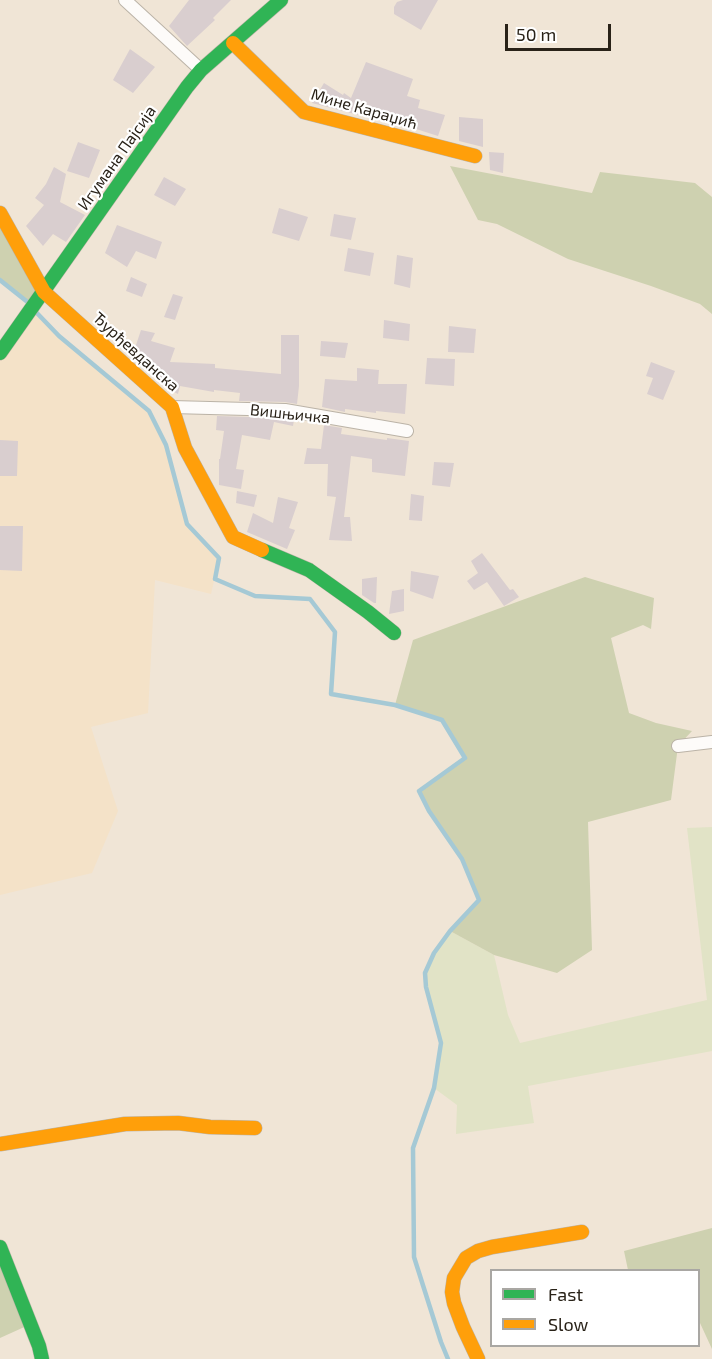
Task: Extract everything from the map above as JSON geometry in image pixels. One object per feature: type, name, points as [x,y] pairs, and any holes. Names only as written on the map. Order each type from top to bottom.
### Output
[{"type":"street","points":[[124,0],[201,70]]},
{"type":"street","name":"Игумана Пајсија","points":[[0,353],[187,87],[201,70],[281,0]]},
{"type":"street","name":"Мине Караџић","points":[[233,43],[304,112],[475,156]]},
{"type":"street","name":"Ђурђевданска","points":[[0,213],[44,292],[172,406],[185,448],[233,537],[309,570],[394,633]]},
{"type":"street","name":"Вишњичка","points":[[172,406],[285,410],[407,431]]},
{"type":"street","points":[[678,746],[712,742]]},
{"type":"street","points":[[0,1144],[124,1124],[178,1123],[210,1128],[255,1128]]},
{"type":"street","points":[[478,1359],[463,1327],[452,1292],[454,1278],[466,1258],[492,1247],[582,1232]]},
{"type":"street","points":[[0,1247],[42,1359]]},
{"type":"shaded area","points":[[32,307],[59,336],[149,411],[166,445],[187,524],[219,558],[211,594],[155,580],[148,713],[91,727],[118,811],[92,873],[0,895],[0,353]]},
{"type":"green space","points":[[450,166],[592,193],[600,172],[695,183],[712,197],[712,314],[700,304],[568,259],[497,224],[478,220]]},
{"type":"green space","points":[[0,214],[44,292],[32,307],[0,280]]},
{"type":"green space","points":[[585,577],[654,598],[651,629],[643,625],[611,638],[629,713],[656,723],[692,731],[678,746],[671,800],[588,822],[592,950],[557,973],[494,955],[450,931],[479,900],[462,859],[429,811],[419,791],[465,758],[442,720],[395,705],[413,640]]},
{"type":"green space","points":[[712,827],[712,1051],[528,1086],[534,1123],[456,1134],[457,1105],[434,1088],[441,1043],[426,987],[425,973],[434,953],[450,931],[494,955],[508,1015],[520,1043],[707,1000],[687,828]]},
{"type":"green space","points":[[712,1228],[712,1349],[700,1323],[700,1269],[628,1269],[624,1251]]},
{"type":"green space","points":[[0,1247],[31,1324],[0,1338]]},
{"type":"building","points":[[189,0],[231,0],[213,18],[215,20],[187,46],[169,26]]},
{"type":"building","points":[[438,0],[421,30],[394,14],[397,2]]},
{"type":"building","points":[[130,49],[155,67],[133,93],[113,80]]},
{"type":"building","points":[[366,62],[413,79],[407,96],[420,100],[418,108],[445,115],[438,136],[312,103],[324,83],[351,98]]},
{"type":"building","points":[[459,117],[483,119],[483,147],[459,141]]},
{"type":"building","points":[[78,142],[100,150],[89,178],[67,171]]},
{"type":"building","points":[[489,152],[504,153],[503,173],[490,170]]},
{"type":"building","points":[[54,167],[66,174],[60,202],[85,215],[66,242],[53,234],[43,246],[26,226],[44,205],[35,198],[46,184]]},
{"type":"building","points":[[164,177],[186,189],[175,206],[154,195]]},
{"type":"building","points":[[279,208],[308,217],[299,241],[272,233]]},
{"type":"building","points":[[334,214],[356,218],[351,240],[330,236]]},
{"type":"building","points":[[117,225],[162,242],[156,259],[136,251],[127,267],[105,253]]},
{"type":"building","points":[[348,248],[374,253],[370,276],[344,271]]},
{"type":"building","points":[[397,255],[413,258],[410,288],[394,284]]},
{"type":"building","points":[[131,277],[147,284],[142,297],[126,291]]},
{"type":"building","points":[[173,294],[183,297],[175,320],[164,317]]},
{"type":"building","points":[[384,320],[410,324],[409,341],[383,338]]},
{"type":"building","points":[[449,326],[476,329],[474,353],[448,352]]},
{"type":"building","points":[[141,330],[155,333],[151,341],[175,348],[170,362],[215,364],[215,368],[281,374],[281,335],[299,335],[297,404],[239,401],[240,393],[214,390],[214,392],[180,386],[178,394],[168,389],[132,357]]},
{"type":"building","points":[[321,341],[348,343],[345,358],[320,356]]},
{"type":"building","points":[[427,358],[455,359],[454,386],[425,384]]},
{"type":"building","points":[[651,362],[675,371],[663,400],[647,394],[653,378],[646,376]]},
{"type":"building","points":[[357,368],[379,370],[378,384],[407,384],[405,414],[345,409],[345,412],[322,407],[325,379],[357,381]]},
{"type":"building","points":[[217,416],[294,420],[293,426],[274,422],[270,440],[242,435],[236,469],[244,470],[241,489],[219,485],[219,459],[224,431],[216,430]]},
{"type":"building","points":[[324,425],[342,428],[341,434],[409,441],[405,476],[372,472],[372,459],[351,456],[344,517],[350,517],[352,541],[329,540],[336,497],[327,496],[328,464],[304,464],[307,448],[321,449]]},
{"type":"building","points":[[0,440],[18,441],[17,476],[0,476]]},
{"type":"building","points":[[434,462],[454,463],[450,487],[432,485]]},
{"type":"building","points":[[237,491],[257,495],[254,507],[236,503]]},
{"type":"building","points":[[411,494],[424,496],[422,521],[409,520]]},
{"type":"building","points":[[278,497],[298,502],[289,528],[295,530],[287,549],[247,532],[253,513],[273,523]]},
{"type":"building","points":[[0,526],[23,526],[22,571],[0,570]]},
{"type":"building","points":[[482,553],[510,590],[513,589],[519,597],[504,606],[487,582],[474,590],[467,581],[478,573],[471,561]]},
{"type":"building","points":[[411,571],[439,576],[433,599],[410,591]]},
{"type":"building","points":[[377,577],[376,603],[374,603],[362,595],[362,579]]},
{"type":"building","points":[[404,589],[404,611],[389,614],[392,591]]},
{"type":"waterway","points":[[0,280],[30,304]]},
{"type":"waterway","points":[[35,311],[59,336],[149,411],[166,445],[187,524],[219,558],[215,579],[255,596],[310,599],[335,632],[331,694],[395,705],[442,720],[465,758],[419,791],[429,811],[462,859],[479,900],[450,931],[434,953],[425,973],[426,987],[441,1043],[434,1088],[413,1148],[414,1257],[448,1359]]},
{"type":"traffic: fast","points":[[0,353],[187,87],[201,70],[281,0]]},
{"type":"traffic: fast","points":[[262,550],[309,570],[394,633]]},
{"type":"traffic: fast","points":[[0,1247],[42,1359]]},
{"type":"traffic: slow","points":[[233,43],[304,112],[475,156]]},
{"type":"traffic: slow","points":[[0,213],[44,292],[172,407],[185,448],[233,537],[262,550]]},
{"type":"traffic: slow","points":[[0,1144],[125,1124],[178,1123],[210,1127],[255,1128]]},
{"type":"traffic: slow","points":[[478,1359],[463,1327],[452,1292],[454,1278],[466,1258],[492,1247],[582,1232]]}]
